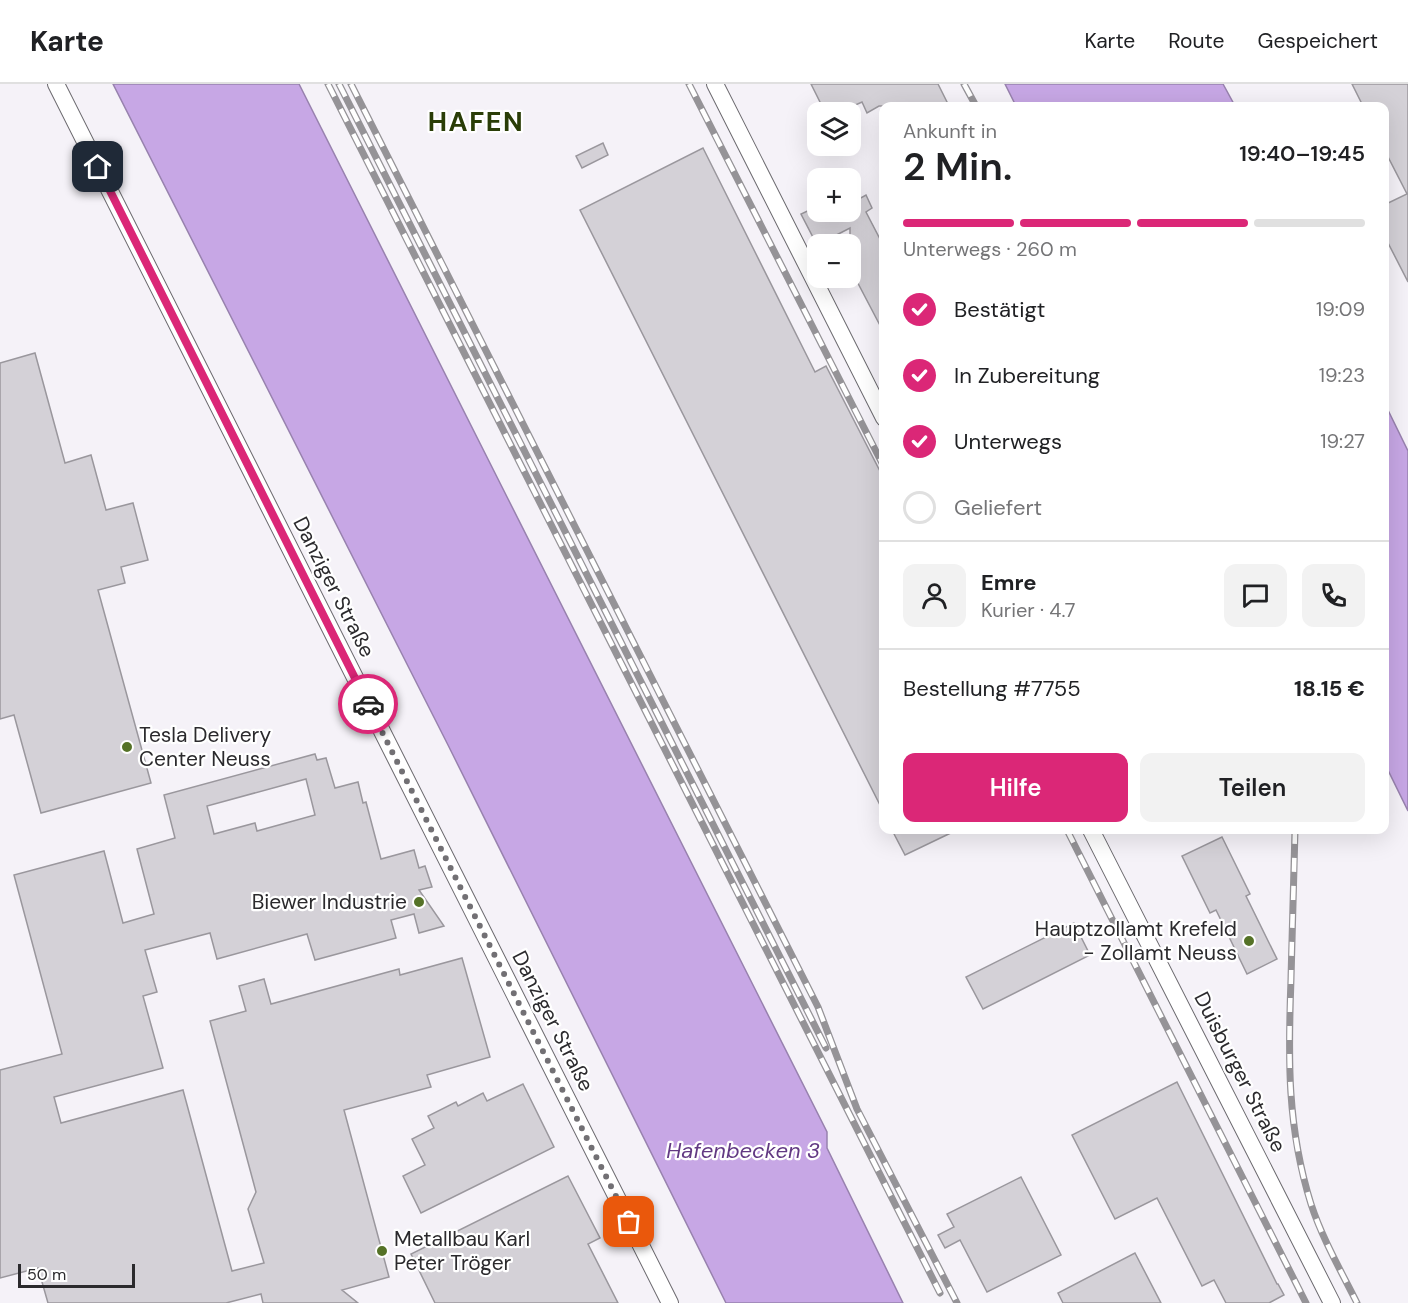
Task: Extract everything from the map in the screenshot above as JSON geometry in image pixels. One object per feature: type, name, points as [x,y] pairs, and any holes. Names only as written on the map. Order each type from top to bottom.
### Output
[{"type":"street","name":"Danziger Straße","points":[[56,84],[670,1303]]},
{"type":"street","points":[[715,84],[879,408]]},
{"type":"street","name":"Duisburger Straße","points":[[1093,834],[1332,1303]]},
{"type":"water","name":"Hafenbecken 3","points":[[113,84],[299,84],[827,1132],[827,1148],[903,1303],[726,1303],[448,745]]},
{"type":"water","points":[[1005,84],[1223,84],[1233,102],[1014,102]]},
{"type":"water","points":[[1389,412],[1408,451],[1408,811],[1389,772]]},
{"type":"building","points":[[811,84],[938,84],[947,102],[879,102],[879,106],[867,113],[862,102],[820,102]]},
{"type":"building","points":[[1352,84],[1408,84],[1408,282],[1389,245],[1389,203],[1407,194],[1389,159],[1389,102],[1361,102]]},
{"type":"building","points":[[603,143],[608,155],[582,168],[576,156]]},
{"type":"building","points":[[703,148],[815,372],[826,366],[879,469],[879,803],[580,210]]},
{"type":"building","points":[[866,195],[872,208],[866,212],[879,237],[879,323],[860,288],[861,234],[850,234],[850,228],[838,234],[811,234],[801,214],[807,211],[807,222],[861,222],[861,198]]},
{"type":"building","points":[[35,353],[65,463],[91,455],[106,510],[133,503],[148,560],[121,567],[125,583],[98,590],[151,783],[41,813],[14,715],[0,719],[0,363]]},
{"type":"building","points":[[315,754],[317,760],[326,758],[335,788],[358,782],[363,803],[366,802],[381,859],[414,850],[419,868],[425,866],[432,887],[419,890],[444,926],[419,933],[414,914],[391,920],[396,938],[315,960],[307,934],[217,959],[210,933],[145,950],[157,992],[143,996],[163,1068],[54,1097],[61,1123],[183,1090],[232,1271],[264,1263],[248,1209],[256,1192],[210,1021],[246,1011],[239,986],[264,979],[271,1004],[399,969],[400,975],[462,958],[490,1057],[427,1075],[431,1087],[344,1110],[389,1277],[342,1290],[358,1303],[263,1303],[261,1294],[226,1303],[48,1303],[38,1268],[0,1278],[0,1070],[62,1054],[14,875],[104,851],[123,923],[154,914],[137,849],[175,838],[164,795]],"holes":[[[306,779],[315,815],[257,831],[255,823],[214,834],[207,806]]]},
{"type":"building","points":[[894,834],[949,834],[905,855]]},
{"type":"building","points":[[1222,837],[1250,894],[1246,896],[1277,959],[1247,974],[1216,910],[1210,913],[1182,856]]},
{"type":"building","points":[[1074,923],[1090,955],[983,1009],[966,977]]},
{"type":"building","points":[[1177,1082],[1284,1295],[1269,1303],[1226,1303],[1214,1280],[1202,1286],[1157,1198],[1115,1219],[1072,1135]]},
{"type":"building","points":[[523,1084],[554,1147],[421,1213],[403,1176],[425,1165],[412,1139],[434,1128],[428,1116],[456,1102],[458,1106],[483,1093],[487,1101]]},
{"type":"building","points":[[568,1176],[600,1238],[588,1244],[618,1303],[435,1303],[411,1254]]},
{"type":"building","points":[[1021,1177],[1061,1255],[987,1292],[960,1240],[945,1248],[938,1235],[954,1227],[947,1214]]},
{"type":"building","points":[[1135,1253],[1161,1303],[1063,1303],[1058,1293]]},
{"type":"railway","points":[[328,84],[940,1293]]},
{"type":"railway","points":[[339,84],[826,1048]]},
{"type":"railway","points":[[351,84],[818,1007],[857,1109],[957,1303]]},
{"type":"railway","points":[[689,84],[879,457]]},
{"type":"railway","points":[[964,84],[974,102]]},
{"type":"railway","points":[[1069,834],[1306,1303]]},
{"type":"railway","points":[[1295,834],[1289,1037],[1293,1120],[1303,1176],[1315,1217],[1357,1303]]},
{"type":"way so far","points":[[368,704],[629,1222]]},
{"type":"place","name":"Tesla Delivery Center Neuss","points":[[127,747]]},
{"type":"place","name":"Biewer Industrie","points":[[419,902]]},
{"type":"place","name":"Hauptzollamt Krefeld - Zollamt Neuss","points":[[1249,941]]},
{"type":"place","name":"Metallbau Karl Peter Tröger","points":[[382,1251]]},
{"type":"district","name":"HAFEN","points":[[476,122]]},
{"type":"route","points":[[98,167],[368,704]]}]
